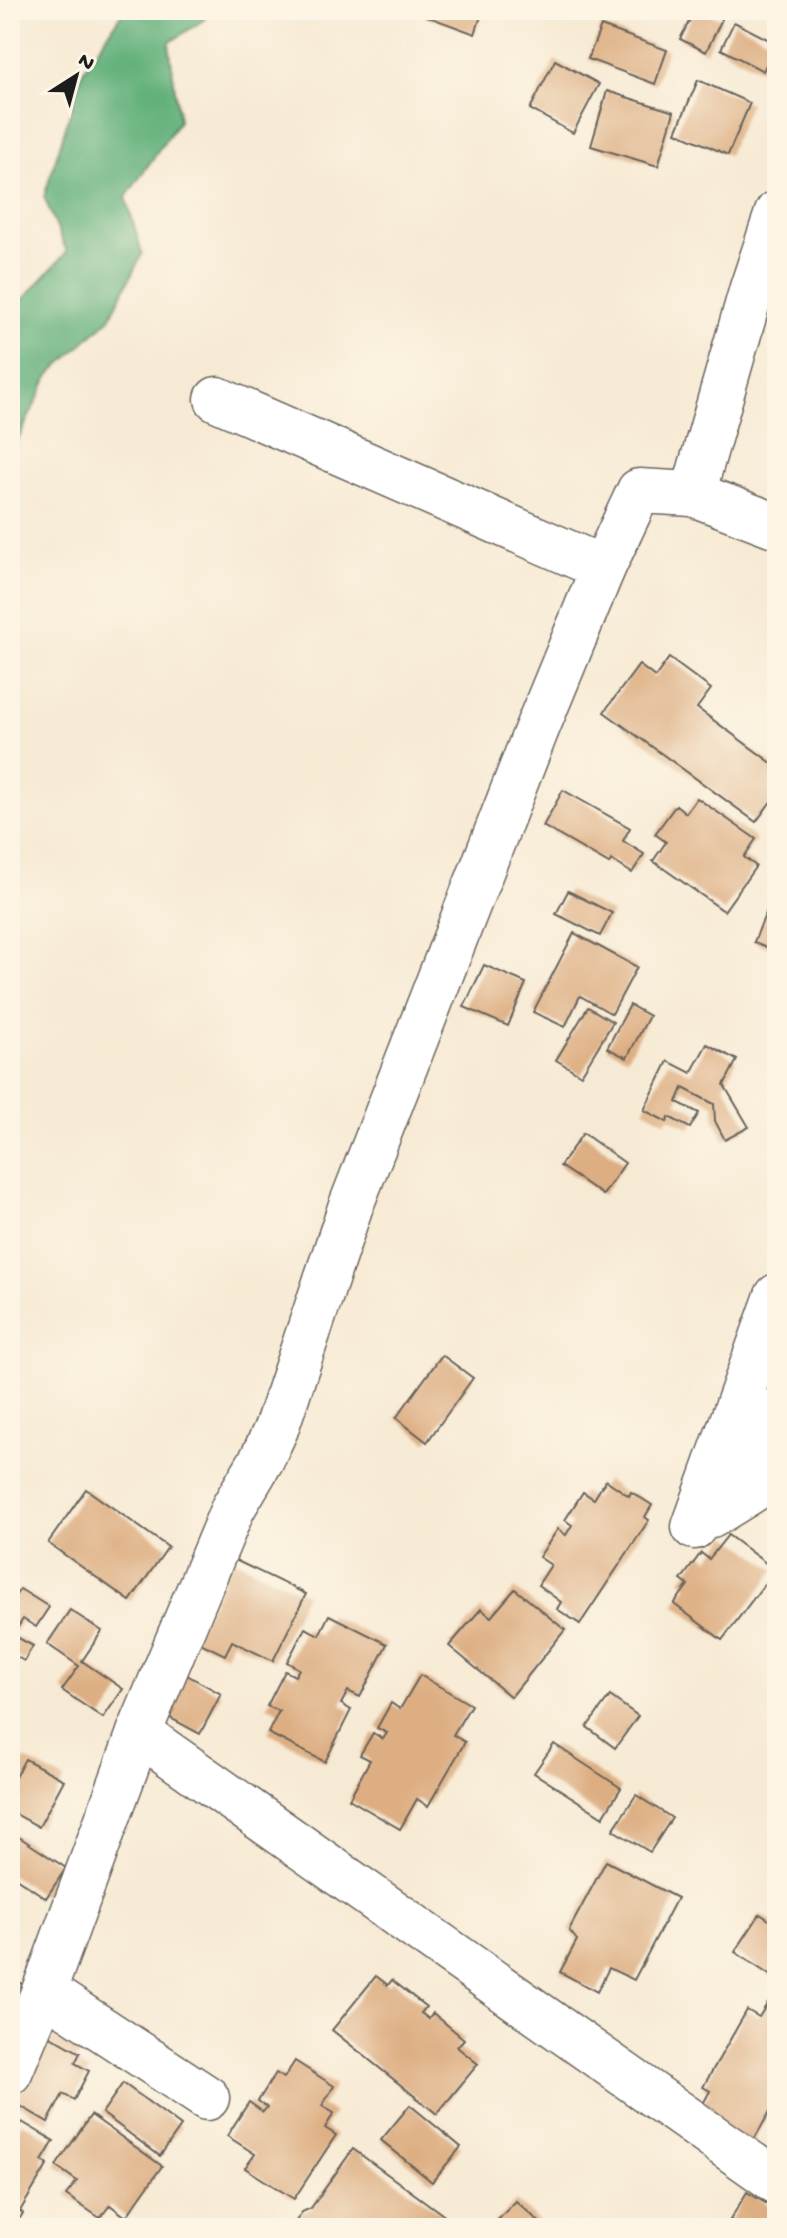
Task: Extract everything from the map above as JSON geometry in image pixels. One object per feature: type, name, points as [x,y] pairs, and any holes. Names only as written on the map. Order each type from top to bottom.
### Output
[{"type":"street","points":[[693,494],[752,288],[777,213]]},
{"type":"street","points":[[217,399],[603,568]]},
{"type":"street","points":[[10,2072],[44,1991],[139,1733],[233,1508],[276,1429],[350,1208],[536,731],[603,568],[639,491],[693,494],[777,526]]},
{"type":"street","points":[[694,1527],[777,1296]]},
{"type":"street","points":[[694,1527],[777,1374]]},
{"type":"street","points":[[694,1527],[777,1410]]},
{"type":"street","points":[[694,1527],[777,1475]]},
{"type":"street","points":[[139,1733],[777,2182]]},
{"type":"street","points":[[44,1991],[207,2098]]},
{"type":"green space","points":[[124,10],[200,10],[205,19],[169,43],[179,121],[126,197],[142,254],[110,318],[49,375],[10,456],[10,314],[67,252],[44,197],[83,71]]},
{"type":"building","points":[[428,10],[483,10],[475,34],[426,16]]},
{"type":"building","points":[[695,10],[704,10],[722,19],[706,52],[680,39]]},
{"type":"building","points":[[734,22],[777,44],[763,71],[721,49]]},
{"type":"building","points":[[601,26],[667,50],[655,84],[588,59]]},
{"type":"building","points":[[555,60],[599,84],[573,133],[530,109]]},
{"type":"building","points":[[698,80],[750,103],[728,155],[676,132]]},
{"type":"building","points":[[607,91],[674,112],[658,166],[591,146]]},
{"type":"building","points":[[669,658],[711,689],[697,708],[777,767],[777,793],[756,822],[604,712],[639,665],[655,677]]},
{"type":"building","points":[[563,790],[630,828],[623,841],[644,854],[632,873],[611,860],[609,864],[543,826]]},
{"type":"building","points":[[697,798],[756,839],[744,857],[756,866],[724,911],[653,861],[666,842],[655,834],[676,805],[686,813]]},
{"type":"building","points":[[777,885],[777,951],[754,942]]},
{"type":"building","points":[[568,891],[612,913],[600,936],[556,914]]},
{"type":"building","points":[[574,933],[637,967],[612,1014],[580,996],[565,1027],[533,1012]]},
{"type":"building","points":[[484,965],[526,983],[508,1026],[464,1007]]},
{"type":"building","points":[[630,1005],[649,1016],[627,1058],[607,1048]]},
{"type":"building","points":[[588,1007],[613,1022],[581,1075],[556,1060]]},
{"type":"building","points":[[707,1044],[737,1060],[724,1085],[749,1127],[725,1140],[715,1121],[714,1104],[683,1088],[677,1102],[699,1113],[690,1128],[669,1117],[667,1122],[644,1110],[668,1061],[691,1073]]},
{"type":"building","points":[[583,1133],[625,1163],[603,1195],[560,1166]]},
{"type":"building","points":[[442,1355],[473,1378],[427,1442],[396,1418]]},
{"type":"building","points":[[606,1480],[629,1496],[631,1492],[652,1505],[645,1517],[649,1520],[580,1624],[557,1609],[561,1602],[538,1585],[551,1565],[539,1557],[558,1529],[566,1535],[572,1525],[565,1520],[583,1492],[594,1499]]},
{"type":"building","points":[[86,1489],[168,1547],[130,1601],[48,1543]]},
{"type":"building","points":[[728,1535],[775,1570],[722,1640],[674,1604],[688,1585],[681,1580],[701,1553],[709,1559]]},
{"type":"building","points":[[233,1559],[306,1594],[273,1661],[232,1641],[225,1655],[194,1640]]},
{"type":"building","points":[[20,1589],[49,1607],[36,1627],[23,1619],[13,1635],[33,1646],[24,1661],[10,1653],[10,1604]]},
{"type":"building","points":[[515,1589],[565,1630],[511,1697],[449,1646],[481,1609],[491,1617]]},
{"type":"building","points":[[70,1610],[102,1631],[82,1661],[123,1689],[103,1718],[62,1690],[79,1666],[47,1644]]},
{"type":"building","points":[[329,1615],[387,1644],[360,1697],[348,1691],[341,1704],[351,1710],[325,1762],[268,1733],[279,1711],[267,1706],[285,1671],[295,1676],[299,1669],[287,1662],[305,1628],[319,1635]]},
{"type":"building","points":[[185,1674],[221,1694],[200,1734],[163,1714]]},
{"type":"building","points":[[420,1675],[471,1705],[453,1735],[465,1742],[428,1806],[417,1799],[400,1829],[349,1799],[370,1760],[360,1755],[373,1733],[383,1739],[387,1733],[377,1728],[391,1703],[400,1709]]},
{"type":"building","points":[[610,1696],[638,1716],[615,1748],[587,1727]]},
{"type":"building","points":[[554,1744],[621,1788],[603,1817],[534,1773]]},
{"type":"building","points":[[25,1759],[64,1780],[39,1827],[10,1811],[10,1775],[15,1777]]},
{"type":"building","points":[[636,1795],[672,1818],[650,1852],[613,1830]]},
{"type":"building","points":[[10,1831],[66,1868],[46,1898],[10,1874]]},
{"type":"building","points":[[606,1861],[677,1898],[634,1980],[609,1968],[597,1992],[560,1972],[577,1940],[569,1930]]},
{"type":"building","points":[[760,1914],[777,1925],[777,1980],[735,1952]]},
{"type":"building","points":[[376,1976],[388,1985],[392,1980],[426,2007],[421,2013],[429,2019],[433,2013],[464,2039],[457,2047],[478,2064],[437,2114],[332,2030]]},
{"type":"building","points":[[10,1978],[24,1985],[10,2018]]},
{"type":"building","points":[[769,2001],[777,2006],[777,2099],[751,2145],[697,2115],[710,2091],[703,2087],[747,2010],[759,2017]]},
{"type":"building","points":[[45,2033],[80,2053],[75,2063],[89,2071],[74,2100],[63,2094],[48,2122],[10,2100]]},
{"type":"building","points":[[295,2061],[334,2086],[322,2106],[334,2113],[325,2128],[336,2135],[294,2199],[245,2168],[255,2154],[227,2136],[249,2102],[263,2112],[267,2107],[258,2101],[276,2073],[284,2078]]},
{"type":"building","points":[[123,2083],[181,2126],[160,2156],[102,2113]]},
{"type":"building","points":[[410,2105],[461,2147],[432,2182],[381,2140]]},
{"type":"building","points":[[91,2115],[162,2166],[126,2217],[110,2205],[100,2218],[66,2195],[77,2181],[56,2166]]},
{"type":"building","points":[[22,2122],[54,2141],[42,2161],[48,2164],[20,2211],[23,2213],[14,2228],[10,2228],[10,2142]]},
{"type":"building","points":[[353,2149],[446,2217],[439,2228],[295,2228],[302,2212],[311,2208]]},
{"type":"building","points":[[747,2192],[777,2210],[777,2228],[736,2228],[738,2224],[730,2220]]},
{"type":"building","points":[[516,2201],[546,2228],[490,2228]]}]
